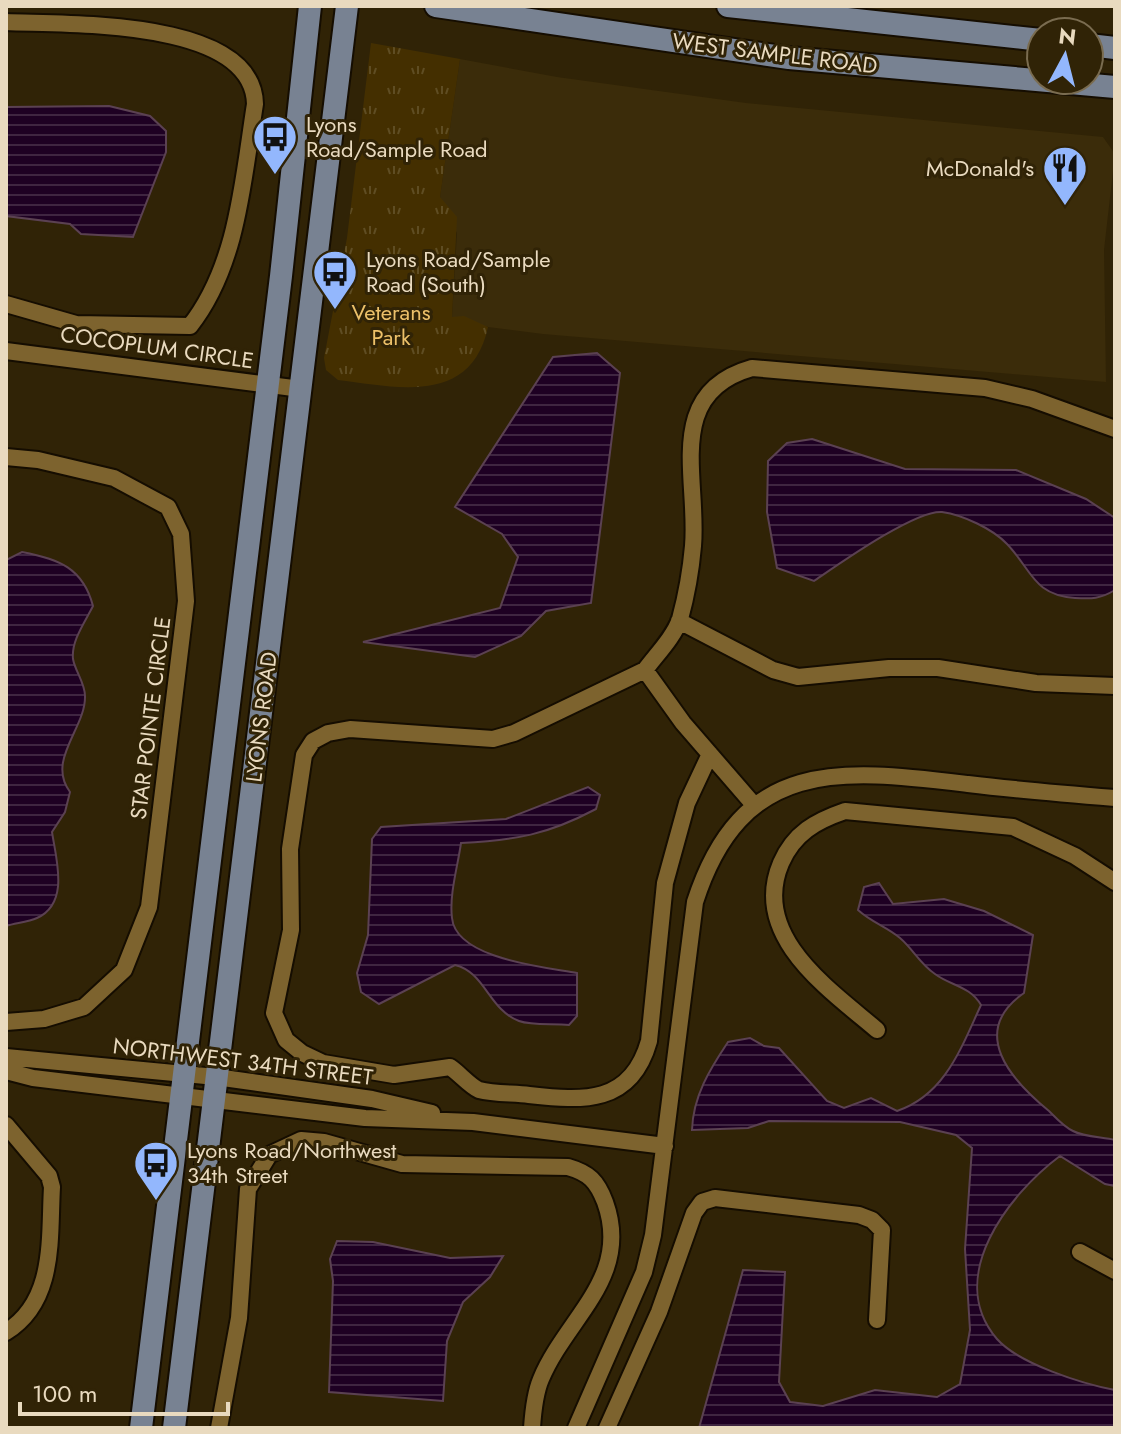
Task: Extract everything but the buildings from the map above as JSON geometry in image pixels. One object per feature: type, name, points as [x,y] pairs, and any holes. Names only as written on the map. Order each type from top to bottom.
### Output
[{"type":"main road","name":"LYONS ROAD","points":[[141,1428],[268,384],[310,6]]},
{"type":"main road","name":"LYONS ROAD","points":[[174,1428],[347,6]]},
{"type":"main road","name":"WEST SAMPLE ROAD","points":[[436,6],[789,58],[1115,87]]},
{"type":"main road","name":"WEST SAMPLE ROAD","points":[[728,6],[1025,38]]},
{"type":"street","name":"COCOPLUM CIRCLE","points":[[6,22],[156,31],[184,40],[225,54],[244,68],[255,91],[255,104],[238,210],[211,299],[190,326],[76,324],[6,304]]},
{"type":"street","name":"COCOPLUM CIRCLE","points":[[6,351],[301,389]]},
{"type":"street","points":[[710,754],[675,838],[665,883],[649,1041],[643,1063],[627,1081],[610,1092],[581,1101],[477,1089],[450,1067],[394,1075],[323,1063],[302,1053],[286,1040],[274,1013],[291,930],[292,834],[304,755],[313,741],[328,733],[350,729],[493,739],[514,733],[645,670],[679,621],[693,545],[691,435],[698,408],[712,388],[735,373],[752,368],[985,388],[1032,399],[1115,429]]},
{"type":"street","name":"STAR POINTE CIRCLE","points":[[6,457],[38,460],[114,478],[168,507],[181,534],[186,601],[149,907],[124,970],[84,1007],[44,1019],[6,1022]]},
{"type":"street","points":[[679,621],[773,670],[798,677],[889,668],[938,668],[1036,683],[1115,686]]},
{"type":"street","points":[[645,670],[754,805]]},
{"type":"street","points":[[576,1428],[644,1272],[661,1191],[695,902],[707,864],[726,835],[754,805],[801,781],[840,775],[887,775],[1115,798]]},
{"type":"street","points":[[877,1030],[800,960],[777,918],[773,898],[777,873],[786,850],[800,833],[821,819],[845,811],[1013,827],[1075,856],[1115,882]]},
{"type":"street","name":"NORTHWEST 34TH STREET","points":[[6,1057],[32,1057],[184,1086],[213,1100],[365,1118],[473,1122],[665,1146]]},
{"type":"street","name":"NORTHWEST 34TH STREET","points":[[6,1071],[33,1078],[184,1086],[216,1077],[372,1099],[473,1122]]},
{"type":"street","points":[[6,1125],[49,1176],[52,1187],[42,1293],[18,1325],[6,1332]]},
{"type":"street","points":[[219,1428],[245,1275],[244,1214],[248,1189],[269,1155],[301,1140],[324,1142],[402,1164],[568,1167],[585,1171],[597,1182],[614,1240],[608,1267],[540,1382],[532,1428]]},
{"type":"street","points":[[607,1428],[659,1312],[694,1213],[702,1202],[715,1198],[859,1215],[872,1220],[882,1230],[877,1320]]},
{"type":"street","points":[[1080,1252],[1115,1271]]},
{"type":"shaded area","points":[[460,59],[557,77],[746,103],[1103,137],[1115,154],[1104,250],[1106,382],[543,334],[488,327],[452,317],[457,233],[440,197]]},
{"type":"shaded area","points":[[109,106],[150,116],[166,131],[166,152],[133,237],[81,234],[70,224],[6,216],[6,107]]},
{"type":"shaded area","points":[[597,353],[620,373],[591,603],[546,611],[521,636],[475,657],[363,642],[500,608],[518,557],[502,534],[455,507],[553,357]]},
{"type":"shaded area","points":[[812,439],[905,469],[1016,470],[1086,499],[1115,518],[1115,590],[1100,597],[1086,598],[1050,592],[1035,580],[1007,544],[994,533],[968,519],[942,512],[896,528],[814,581],[777,568],[767,512],[768,461],[787,443]]},
{"type":"shaded area","points":[[22,552],[68,567],[83,583],[93,606],[79,632],[73,652],[85,696],[84,708],[62,768],[70,792],[65,812],[52,832],[58,867],[57,891],[54,902],[37,918],[6,926],[6,560]]},
{"type":"shaded area","points":[[588,787],[600,795],[596,809],[578,818],[531,835],[461,843],[452,900],[452,918],[457,932],[469,943],[504,959],[577,973],[577,1016],[569,1025],[525,1023],[509,1016],[473,975],[455,965],[379,1004],[361,992],[357,973],[368,935],[372,839],[381,827],[506,819]]},
{"type":"shaded area","points":[[879,883],[893,904],[944,899],[984,911],[1033,935],[1024,993],[1007,1008],[999,1024],[997,1039],[1001,1055],[1021,1085],[1066,1127],[1082,1135],[1115,1140],[1115,1186],[1105,1184],[1060,1156],[1040,1172],[1004,1214],[980,1264],[977,1290],[982,1315],[997,1339],[1007,1348],[1052,1372],[1115,1390],[1115,1428],[699,1428],[743,1270],[785,1272],[779,1382],[790,1402],[823,1406],[875,1390],[937,1397],[960,1384],[970,1330],[965,1249],[972,1148],[956,1135],[900,1122],[769,1121],[748,1128],[692,1130],[699,1094],[728,1042],[750,1038],[764,1046],[779,1048],[827,1101],[844,1108],[871,1098],[897,1111],[928,1094],[950,1068],[981,1005],[966,990],[930,970],[900,938],[858,910],[864,887]]},
{"type":"shaded area","points":[[337,1241],[373,1242],[450,1258],[503,1256],[490,1277],[463,1302],[447,1341],[443,1401],[329,1392],[333,1281],[330,1259]]},
{"type":"green space","name":"Veterans Park","points":[[371,43],[460,59],[440,197],[457,217],[452,317],[464,316],[488,327],[479,352],[466,370],[428,386],[384,386],[338,380],[326,370],[324,358],[347,238]]},
{"type":"place","name":"Lyons Road/Sample Road","points":[[275,176]]},
{"type":"place","name":"McDonald's","points":[[1065,207]]},
{"type":"place","name":"Lyons Road/Sample Road (South)","points":[[335,311]]},
{"type":"place","name":"Lyons Road/Northwest 34th Street","points":[[156,1202]]}]
